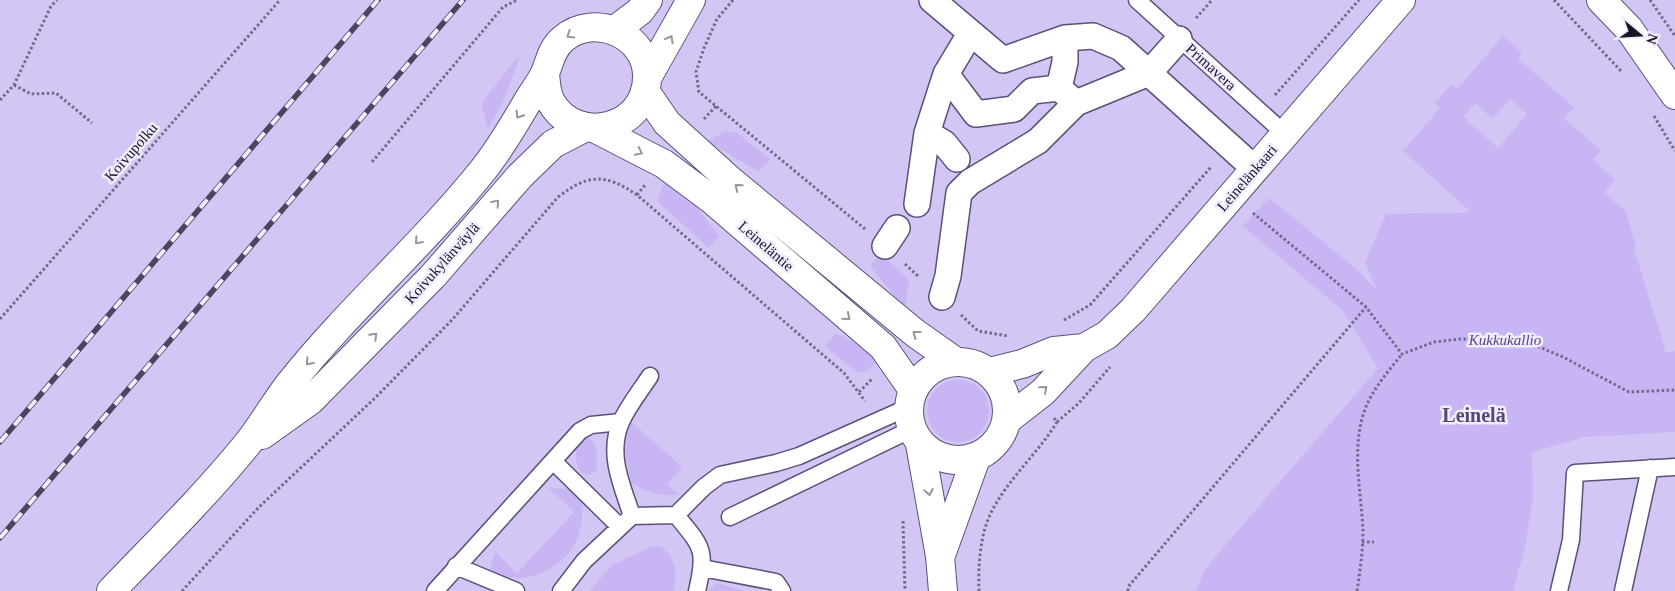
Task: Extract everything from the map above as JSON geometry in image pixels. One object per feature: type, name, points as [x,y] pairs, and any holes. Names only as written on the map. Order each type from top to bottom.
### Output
[{"type":"main road","points":[[615,30],[640,11],[648,0]]},
{"type":"main road","name":"Koivukylänväylä","points":[[245,447],[311,400],[434,276],[520,176],[553,144],[590,128],[613,126],[623,121],[636,109],[646,85],[691,0]]},
{"type":"main road","name":"Leinelänkaari","points":[[1007,420],[1043,392],[1084,348],[1107,336],[1133,310],[1402,0]]},
{"type":"main road","points":[[1601,0],[1630,29],[1675,95]]},
{"type":"main road","name":"Koivukylänväylä","points":[[111,591],[245,447],[291,382],[483,170],[545,73],[548,60],[562,40],[576,30],[594,26],[615,30],[632,41],[642,55],[646,85]]},
{"type":"main road","points":[[545,73],[546,91],[551,102],[562,116],[590,128]]},
{"type":"main road","name":"Leineläntie","points":[[646,85],[668,123],[731,182],[915,333],[956,362]]},
{"type":"main road","name":"Leineläntie","points":[[590,128],[664,164],[712,199],[883,347],[914,417],[940,556],[942,591]]},
{"type":"main road","name":"Leinelänkaari","points":[[988,372],[1022,364],[1054,351],[1084,348]]},
{"type":"main road","points":[[956,362],[973,364],[988,372],[1000,385],[1007,403],[1007,420],[1001,436],[990,449],[976,458],[959,461],[942,458],[914,417],[925,374],[939,365],[956,362]]},
{"type":"main road","name":"Leineläntie","points":[[940,556],[976,458]]},
{"type":"street","points":[[932,0],[1003,60],[1065,38],[1092,36],[1121,48],[1255,169]]},
{"type":"street","points":[[918,204],[927,133],[946,74],[970,34]]},
{"type":"street","points":[[963,170],[1038,141],[1068,95],[1065,38]]},
{"type":"street","points":[[946,74],[976,114],[1014,109],[1032,91],[1068,95],[1149,73],[1179,39]]},
{"type":"street","points":[[927,133],[944,142],[963,170],[948,276],[942,297]]},
{"type":"lane","name":"Primavera","points":[[1137,0],[1285,134]]},
{"type":"lane","points":[[632,516],[616,467],[615,446],[621,422],[650,376]]},
{"type":"lane","points":[[561,591],[584,561],[619,526],[632,516],[676,515],[704,487],[720,475],[799,456],[878,419],[914,417]]},
{"type":"lane","points":[[730,517],[914,417]]},
{"type":"lane","points":[[435,591],[580,431],[591,425],[621,422]]},
{"type":"lane","points":[[552,461],[619,526]]},
{"type":"lane","points":[[1560,591],[1571,540],[1575,473],[1675,467]]},
{"type":"lane","points":[[1623,591],[1650,468]]},
{"type":"lane","points":[[676,515],[700,544],[702,568],[697,591]]},
{"type":"lane","points":[[456,566],[516,591]]},
{"type":"lane","points":[[702,568],[764,578],[776,582],[782,591]]},
{"type":"path","points":[[0,100],[14,84],[50,6],[57,0]]},
{"type":"path","name":"Koivupolku","points":[[0,318],[280,0]]},
{"type":"path","points":[[372,162],[504,7],[518,0]]},
{"type":"path","points":[[716,106],[699,92],[696,72],[717,19],[733,0]]},
{"type":"path","points":[[1260,112],[1359,0]]},
{"type":"path","points":[[1554,0],[1628,79]]},
{"type":"path","points":[[1650,0],[1675,36]]},
{"type":"path","points":[[14,84],[31,94],[56,93],[92,123]]},
{"type":"path","points":[[1653,115],[1675,151]]},
{"type":"path","points":[[1062,320],[1090,304],[1230,146]]},
{"type":"path","points":[[182,591],[259,507],[375,398],[452,320],[558,197],[574,184],[590,178],[621,184],[636,195],[844,373],[878,419]]},
{"type":"path","points":[[1249,210],[1366,307],[1402,354]]},
{"type":"path","points":[[1128,591],[1128,587],[1366,307]]},
{"type":"path","points":[[1356,591],[1362,560],[1357,473],[1358,444],[1364,415],[1376,389],[1402,354],[1434,342],[1483,338],[1507,339],[1532,344],[1563,357],[1629,392],[1675,390]]},
{"type":"path","points":[[902,516],[905,591]]},
{"type":"path","points":[[1362,542],[1374,542]]},
{"type":"green space","name":"Kukkukallio","points":[[1503,36],[1522,53],[1518,59],[1574,107],[1564,119],[1601,150],[1593,160],[1615,179],[1604,193],[1625,210],[1636,246],[1634,249],[1666,353],[1675,351],[1675,432],[1585,437],[1532,452],[1533,497],[1525,548],[1513,591],[1196,591],[1205,569],[1378,368],[1343,311],[1243,226],[1269,198],[1354,267],[1377,290],[1365,262],[1386,214],[1464,213],[1469,210],[1403,151],[1440,108],[1435,103],[1451,84],[1457,89]],"holes":[[[1510,99],[1527,114],[1498,148],[1463,117],[1475,103],[1493,119]]]},
{"type":"green space","points":[[518,56],[519,59],[503,102],[488,129],[482,107],[483,102]]},
{"type":"green space","points":[[724,132],[736,132],[770,159],[759,172],[707,141]]},
{"type":"green space","points":[[665,180],[684,191],[719,236],[709,248],[657,201]]},
{"type":"green space","points":[[881,254],[909,280],[905,309],[870,266]]},
{"type":"green space","points":[[836,333],[881,358],[866,371],[858,373],[825,346]]},
{"type":"green space","points":[[958,380],[970,382],[980,389],[987,399],[989,411],[987,423],[980,433],[970,440],[958,442],[946,440],[936,433],[929,423],[927,411],[929,399],[936,389],[946,382]]},
{"type":"green space","points":[[627,418],[682,467],[667,484],[679,494],[654,493],[631,483],[625,451]]},
{"type":"green space","points":[[587,436],[594,443],[597,457],[597,471],[590,475],[583,474],[577,465],[576,459],[579,444]]},
{"type":"green space","points":[[548,488],[568,489],[582,494],[581,526],[572,549],[563,559],[540,574],[514,578],[490,569],[495,552],[517,573],[574,512]]},
{"type":"green space","points":[[652,546],[661,546],[673,561],[675,578],[673,591],[590,591],[611,566]]},
{"type":"green space","points":[[717,583],[745,591],[707,591]]},
{"type":"railway","points":[[0,442],[378,0]]},
{"type":"railway","points":[[0,538],[463,0]]},
{"type":"district","name":"Leinelä","points":[[1474,415]]}]
